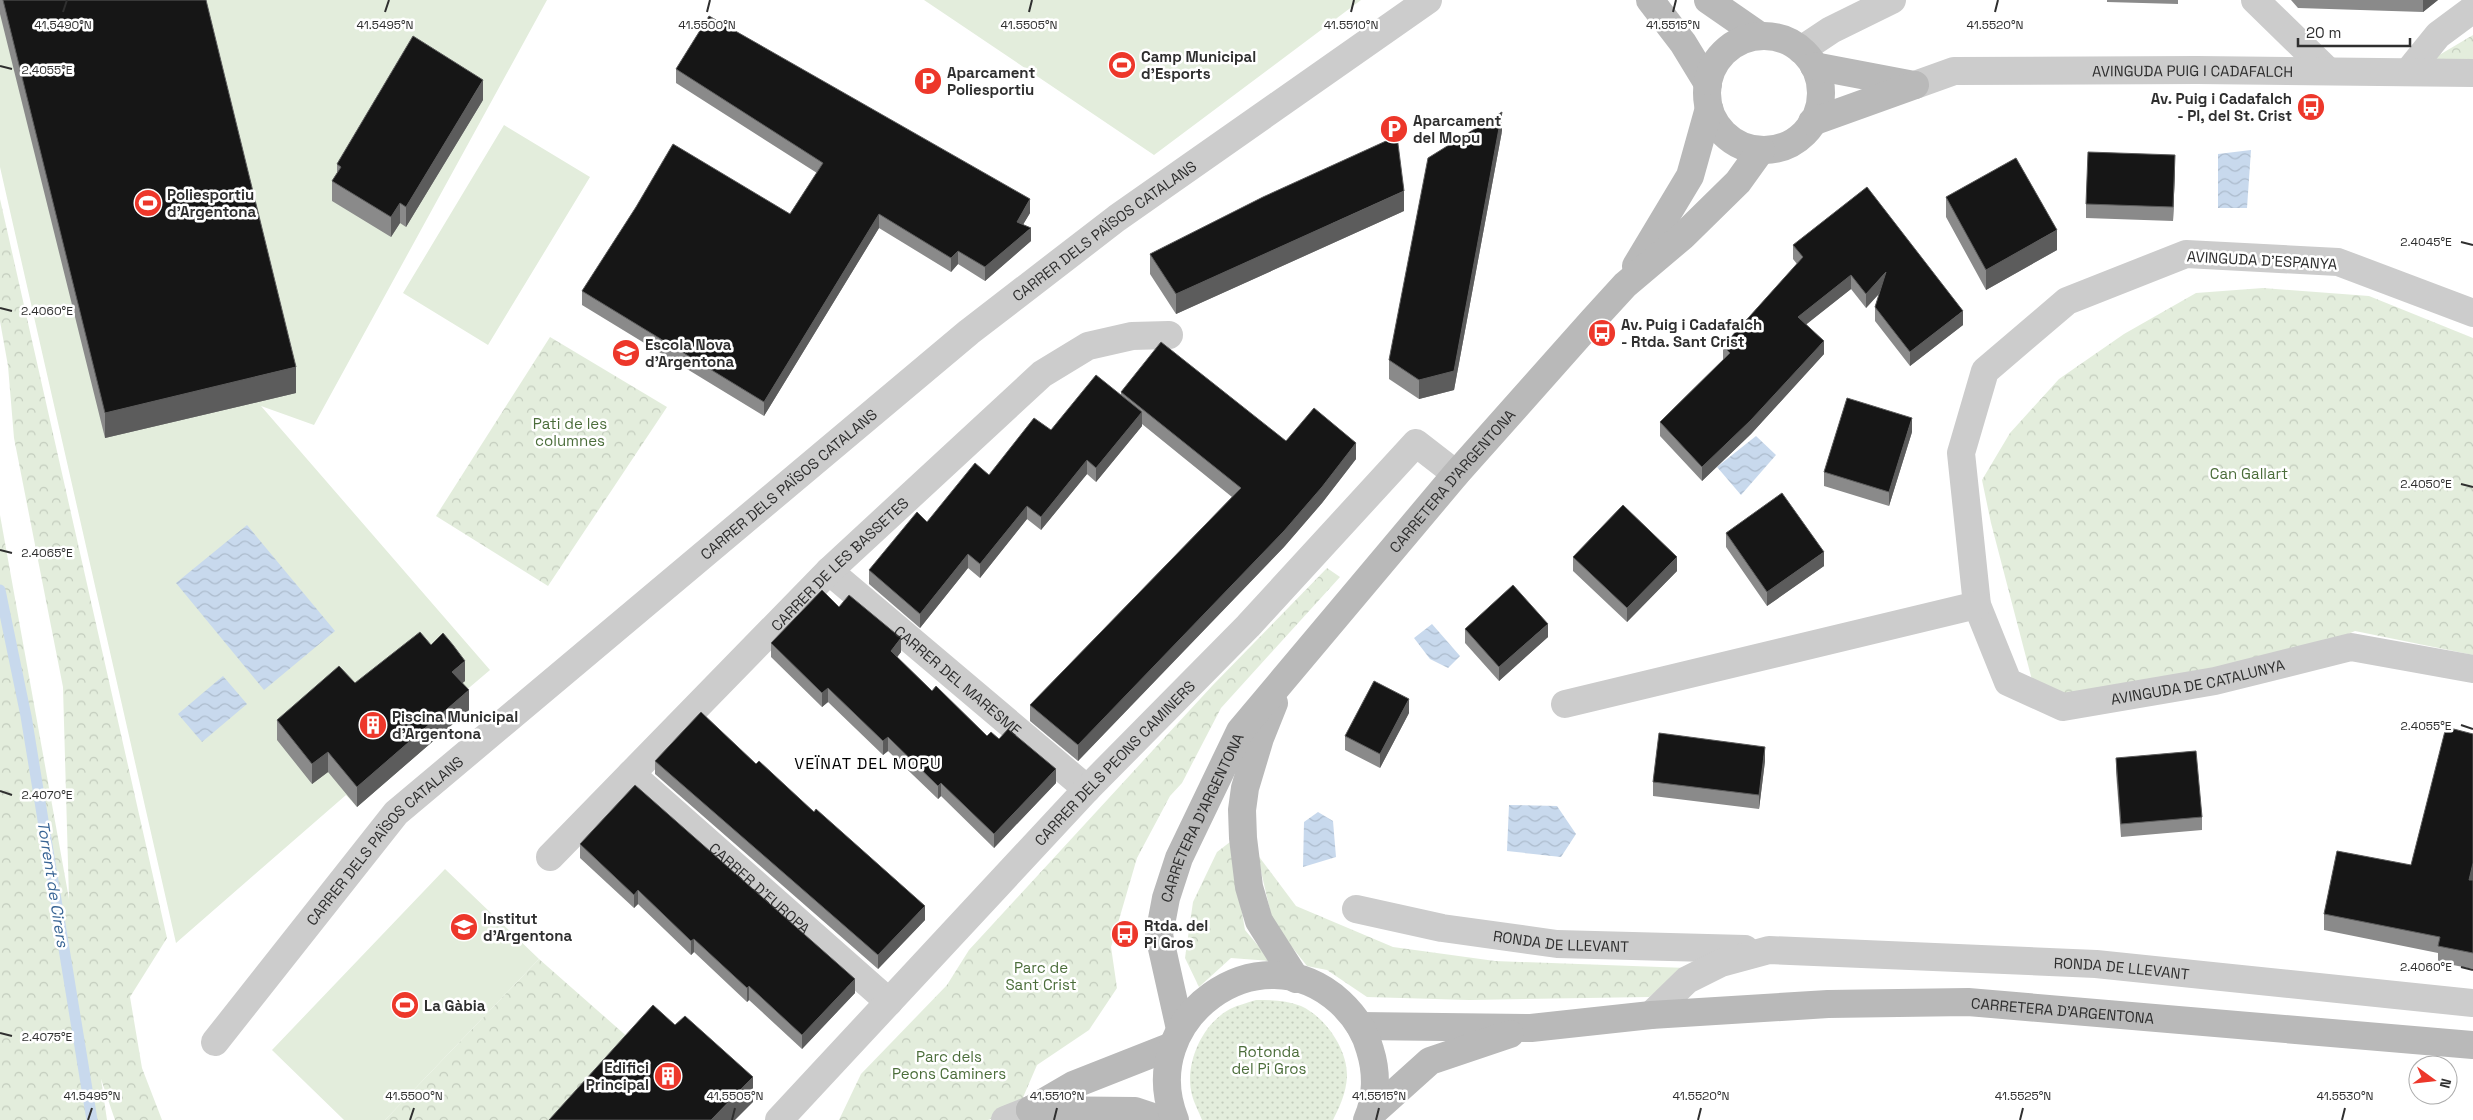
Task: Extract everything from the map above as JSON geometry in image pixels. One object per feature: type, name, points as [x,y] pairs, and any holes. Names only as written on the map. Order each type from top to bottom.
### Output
[{"type":"street","name":"CARRER DELS PAÏSOS CATALANS","points":[[215,1042],[396,813],[977,326],[1117,218],[1428,0]]},
{"type":"street","points":[[1650,0],[1683,43],[1708,96],[1713,119],[1728,138],[1750,148],[1762,150],[1785,146],[1796,140],[1812,122],[1818,109],[1819,79],[1807,58],[1782,39],[1760,36],[1736,44],[1726,51],[1711,72],[1708,96]]},
{"type":"street","points":[[1708,0],[1760,36]]},
{"type":"street","points":[[1807,58],[1831,30],[1892,0]]},
{"type":"street","points":[[2255,0],[2328,71]]},
{"type":"street","points":[[2408,72],[2438,35],[2473,9]]},
{"type":"street","points":[[1807,58],[1915,85]]},
{"type":"street","name":"AVINGUDA PUIG I CADAFALCH","points":[[1915,85],[1954,71],[2473,73]]},
{"type":"street","points":[[1812,122],[1915,85]]},
{"type":"street","name":"CARRETERA D'ARGENTONA","points":[[1625,285],[1690,176],[1708,96]]},
{"type":"street","name":"CARRETERA D'ARGENTONA","points":[[1176,1038],[1159,935],[1166,898],[1179,858],[1240,731],[1456,474],[1625,285],[1690,229],[1738,182],[1762,150]]},
{"type":"street","name":"AVINGUDA D'ESPANYA","points":[[1977,605],[1961,453],[1986,371],[2067,300],[2186,254],[2338,262],[2473,313]]},
{"type":"street","name":"CARRER DE LES BASSETES","points":[[550,858],[829,571],[1042,374],[1088,346],[1132,336],[1169,334]]},
{"type":"street","name":"CARRER DELS PEONS CAMINERS","points":[[779,1120],[1087,789],[1248,626],[1416,443],[1456,474]]},
{"type":"street","name":"CARRER DEL MARESME","points":[[829,571],[1087,789]]},
{"type":"street","points":[[1565,704],[1977,605]]},
{"type":"street","name":"AVINGUDA DE CATALUNYA","points":[[1977,605],[2008,682],[2063,707],[2215,681],[2351,647],[2473,669]]},
{"type":"street","name":"CARRETERA D'ARGENTONA","points":[[1284,680],[1260,738],[1245,788],[1242,810],[1243,838],[1249,887],[1259,921],[1296,978]]},
{"type":"street","name":"CARRER D'EUROPA","points":[[631,774],[889,1002]]},
{"type":"street","name":"RONDA DE LLEVANT","points":[[1356,909],[1442,928],[1557,944],[1769,950],[2096,964],[2473,1003]]},
{"type":"street","name":"RONDA DE LLEVANT","points":[[1651,1016],[1687,980],[1721,963],[1769,950]]},
{"type":"street","points":[[1175,1120],[1167,1086],[1176,1038],[1193,1011],[1205,1000],[1232,983],[1264,976],[1296,978],[1316,985],[1348,1009],[1367,1039],[1375,1069],[1374,1092],[1368,1117]]},
{"type":"street","name":"CARRETERA D'ARGENTONA","points":[[1531,1028],[1651,1016],[1828,1004],[1968,1002],[2473,1045]]},
{"type":"street","points":[[1360,1026],[1531,1028]]},
{"type":"street","points":[[1368,1117],[1430,1061],[1531,1028]]},
{"type":"street","points":[[1018,1115],[1073,1085],[1176,1038]]},
{"type":"street","points":[[1018,1115],[1135,1111],[1162,1120]]},
{"type":"green space","points":[[0,0],[547,0],[314,425],[261,406],[490,670],[457,698],[469,710],[357,807],[346,795],[176,943],[0,167]]},
{"type":"green space","points":[[924,0],[1361,0],[1154,155]]},
{"type":"green space","points":[[2473,35],[2473,68],[2419,67]]},
{"type":"green space","points":[[504,125],[590,177],[488,345],[403,293]]},
{"type":"green space","points":[[0,199],[167,938],[130,997],[142,1068],[162,1120],[115,1120],[101,1079],[107,1120],[0,1120],[0,515],[69,899],[63,687],[14,438],[8,366],[0,321]]},
{"type":"green space","name":"Can Gallart","points":[[2263,288],[2369,296],[2473,338],[2473,655],[2355,631],[2339,638],[2063,707],[2032,680],[1991,523],[1982,480],[2010,433],[2059,379],[2124,334],[2196,293]]},
{"type":"green space","name":"Pati de les columnes","points":[[550,337],[667,407],[548,586],[436,516]]},
{"type":"green space","name":"Parc de Sant Crist","points":[[1327,568],[1340,577],[1221,708],[1182,783],[1170,796],[1137,858],[1111,947],[1117,988],[1089,1030],[1037,1065],[1018,1109],[988,1120],[839,1120],[861,1074],[947,985],[969,950],[1212,686]]},
{"type":"green space","points":[[1230,842],[1245,930],[1271,961],[1231,958],[1199,987],[1185,958],[1193,902],[1217,852]]},
{"type":"green space","points":[[1257,854],[1296,906],[1393,947],[1495,961],[1687,968],[1649,997],[1469,1000],[1367,997],[1327,970],[1307,966],[1273,923]]},
{"type":"green space","name":"La Gàbia","points":[[445,869],[539,959],[385,1120],[344,1120],[272,1050]]},
{"type":"green space","points":[[539,959],[639,1047],[572,1120],[385,1120]]},
{"type":"green space","name":"Rotonda del Pi Gros","points":[[1256,1000],[1284,1001],[1301,1006],[1318,1018],[1333,1035],[1344,1056],[1347,1077],[1342,1099],[1333,1120],[1202,1120],[1193,1098],[1190,1083],[1193,1058],[1198,1046],[1211,1024],[1220,1016],[1230,1009]]},
{"type":"water","points":[[2251,150],[2247,208],[2218,208],[2218,154]]},
{"type":"water","points":[[1756,436],[1776,455],[1741,495],[1717,467]]},
{"type":"water","points":[[247,525],[335,631],[264,690],[176,583]]},
{"type":"water","points":[[1432,624],[1460,656],[1448,668],[1430,659],[1414,638]]},
{"type":"water","points":[[223,676],[247,704],[202,742],[178,714]]},
{"type":"water","points":[[1509,805],[1557,806],[1576,834],[1561,857],[1507,851]]},
{"type":"water","points":[[1318,812],[1333,821],[1336,857],[1303,867],[1304,822]]},
{"type":"building","name":"Poliesportiu d'Argentona","points":[[3,0],[206,0],[296,367],[105,413]]},
{"type":"building","points":[[709,16],[1030,199],[1017,222],[1031,228],[985,267],[958,251],[951,258],[879,214],[764,402],[582,291],[636,207],[673,144],[790,214],[823,163],[676,69]]},
{"type":"building","points":[[413,36],[483,80],[406,207],[400,203],[391,217],[332,181],[341,167],[337,164]]},
{"type":"building","points":[[1502,112],[1454,371],[1419,380],[1389,360],[1428,158]]},
{"type":"building","points":[[1397,136],[1404,191],[1176,294],[1150,254],[1263,197]]},
{"type":"building","points":[[2088,152],[2175,155],[2173,207],[2086,204]]},
{"type":"building","points":[[2016,158],[2057,230],[1986,270],[1946,197]]},
{"type":"building","points":[[1867,187],[1963,311],[1910,352],[1875,307],[1886,272],[1866,294],[1851,275],[1798,317],[1824,341],[1751,420],[1702,467],[1660,422],[1730,353],[1723,346],[1803,257],[1793,245]]},
{"type":"building","points":[[1161,342],[1286,441],[1314,408],[1356,443],[1322,487],[1284,531],[1078,745],[1030,705],[1241,488],[1121,392]]},
{"type":"building","points":[[1096,375],[1142,412],[1096,468],[1087,460],[1041,517],[1027,506],[980,564],[968,554],[920,614],[869,570],[917,512],[927,522],[975,463],[989,475],[1034,418],[1051,430]]},
{"type":"building","points":[[1847,398],[1912,418],[1889,492],[1824,472]]},
{"type":"building","points":[[1782,493],[1824,552],[1767,592],[1726,533]]},
{"type":"building","points":[[1623,505],[1677,557],[1627,608],[1573,557]]},
{"type":"building","points":[[1513,585],[1548,624],[1499,667],[1465,629]]},
{"type":"building","points":[[822,590],[839,607],[849,595],[901,638],[891,651],[932,691],[936,686],[987,736],[991,732],[999,739],[1008,729],[1056,769],[994,834],[941,783],[938,786],[888,737],[883,741],[828,688],[822,693],[771,643]]},
{"type":"building","name":"Piscina Municipal d'Argentona","points":[[420,632],[431,645],[443,633],[465,661],[452,672],[469,690],[357,787],[328,752],[312,764],[277,720],[339,666],[355,683]]},
{"type":"building","points":[[1374,681],[1409,699],[1380,754],[1345,736]]},
{"type":"building","points":[[701,712],[756,764],[759,761],[814,812],[816,809],[925,906],[878,955],[655,761]]},
{"type":"building","points":[[2446,727],[2473,734],[2473,863],[2469,880],[2473,880],[2473,953],[2438,946],[2440,937],[2324,914],[2337,851],[2411,865]]},
{"type":"building","points":[[1659,733],[1765,747],[1759,795],[1653,782]]},
{"type":"building","points":[[2196,751],[2202,817],[2121,824],[2116,758]]},
{"type":"building","points":[[635,785],[855,979],[802,1035],[694,939],[691,941],[638,890],[634,895],[580,844]]},
{"type":"building","name":"Edifici Principal","points":[[653,1005],[675,1025],[685,1016],[753,1077],[711,1120],[549,1120]]},
{"type":"waterway","name":"Torrent de Cirers","points":[[0,590],[26,716],[92,1120]]},
{"type":"place","name":"Camp Municipal d'Esports","points":[[1122,65]]},
{"type":"place","name":"Aparcament Poliesportiu","points":[[928,81]]},
{"type":"place","name":"Av. Puig i Cadafalch - Pl, del St. Crist","points":[[2311,107]]},
{"type":"place","name":"Aparcament del Mopu","points":[[1394,129]]},
{"type":"place","name":"Poliesportiu d'Argentona","points":[[148,203]]},
{"type":"place","name":"Av. Puig i Cadafalch - Rtda. Sant Crist","points":[[1602,333]]},
{"type":"place","name":"Escola Nova d'Argentona","points":[[626,353]]},
{"type":"place","name":"Piscina Municipal d'Argentona","points":[[373,725]]},
{"type":"place","name":"Institut d'Argentona","points":[[464,927]]},
{"type":"place","name":"Rtda. del Pi Gros","points":[[1125,934]]},
{"type":"place","name":"La Gàbia","points":[[405,1005]]},
{"type":"place","name":"Edifici Principal","points":[[668,1076]]},
{"type":"district","name":"VEÏNAT DEL MOPU","points":[[868,763]]},
{"type":"park label","name":"Parc dels Peons Caminers","points":[[949,1064]]}]
